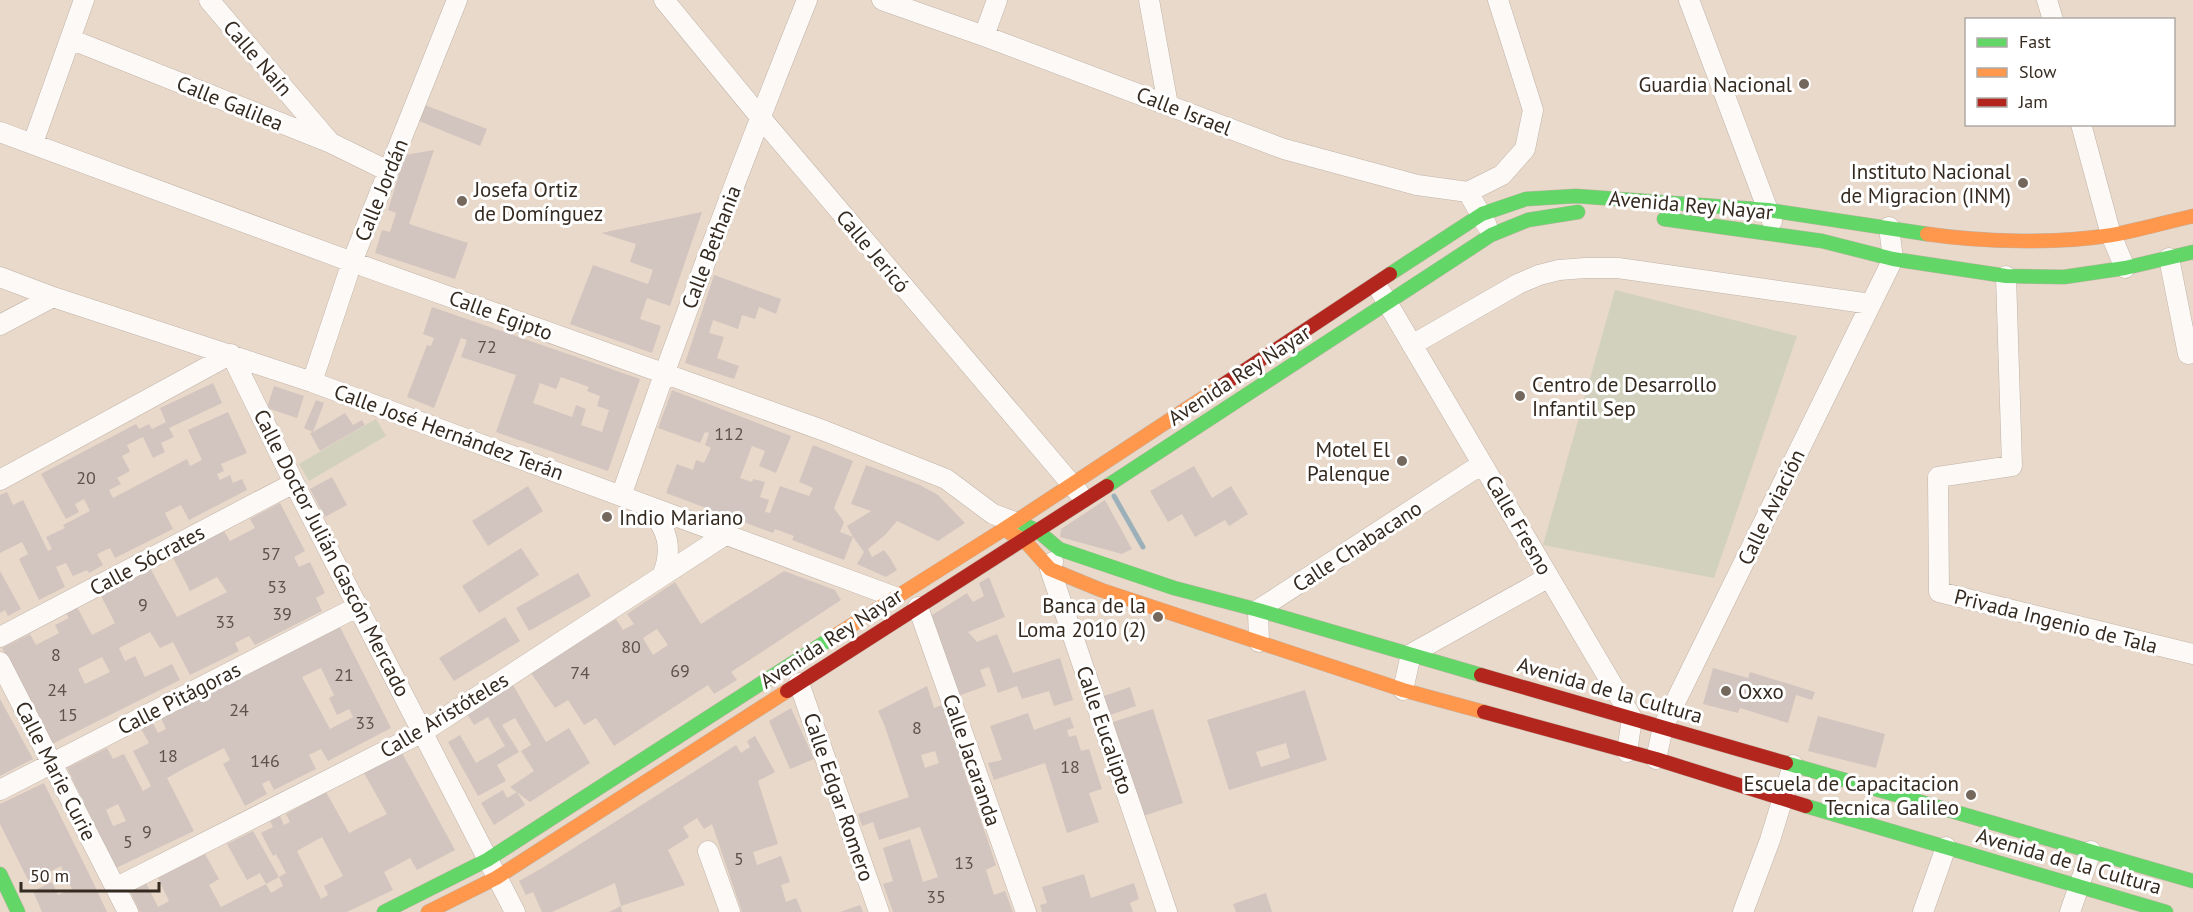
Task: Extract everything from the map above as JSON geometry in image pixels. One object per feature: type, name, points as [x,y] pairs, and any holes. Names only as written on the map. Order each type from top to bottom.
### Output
[{"type":"main road","name":"Avenida Rey Nayar","points":[[428,912],[496,878],[1038,531],[1078,492],[1376,284],[1482,214],[1526,199],[1576,196],[1768,210],[1948,237],[2053,241],[2111,235],[2193,216]]},
{"type":"main road","name":"Avenida Rey Nayar","points":[[384,912],[487,860],[1008,525],[1078,492],[1388,303],[1491,235],[1528,219],[1572,212],[1593,213]]},
{"type":"main road","name":"Avenida Rey Nayar","points":[[1648,217],[1821,241],[1893,259],[2006,276],[2064,277],[2125,268],[2193,252]]},
{"type":"main road","name":"Avenida de la Cultura","points":[[1008,525],[1038,531],[1059,549],[1174,588],[1258,610],[2193,881]]},
{"type":"main road","name":"Avenida de la Cultura","points":[[1008,525],[1050,569],[1101,590],[1403,690],[1656,759],[1782,799],[2166,912]]},
{"type":"main road","points":[[1101,590],[1110,566]]},
{"type":"main road","points":[[0,874],[18,912]]},
{"type":"street","points":[[33,143],[84,0]]},
{"type":"street","name":"Calle Naín","points":[[208,0],[331,143]]},
{"type":"street","name":"Calle Jordán","points":[[312,382],[352,262],[457,0]]},
{"type":"street","name":"Calle Jericó","points":[[664,0],[760,117],[1078,492]]},
{"type":"street","name":"Calle Bethania","points":[[621,496],[760,117],[807,0]]},
{"type":"street","name":"Calle Israel","points":[[882,0],[1284,148],[1417,185],[1468,192]]},
{"type":"street","points":[[984,36],[997,0]]},
{"type":"street","points":[[1149,0],[1168,105]]},
{"type":"street","points":[[1491,235],[1482,214],[1468,192],[1502,175],[1525,149],[1533,110],[1498,0]]},
{"type":"street","points":[[1689,0],[1777,234]]},
{"type":"street","points":[[2048,0],[2052,18]]},
{"type":"street","name":"Calle Galilea","points":[[70,39],[331,143],[388,171]]},
{"type":"street","points":[[2082,126],[2111,235],[2125,268]]},
{"type":"street","name":"Calle Egipto","points":[[0,132],[352,262],[825,431],[945,479],[1008,525]]},
{"type":"street","points":[[1889,227],[1893,259]]},
{"type":"street","points":[[2169,258],[2188,354]]},
{"type":"street","name":"Calle Aviación","points":[[1656,759],[1663,727],[1893,259]]},
{"type":"street","points":[[1412,345],[1518,284],[1559,270],[1618,268],[1871,304]]},
{"type":"street","name":"Privada Ingenio de Tala","points":[[2006,276],[2012,466],[1938,477],[1939,592],[2193,654]]},
{"type":"street","name":"Calle José Hernández Terán","points":[[0,277],[53,297],[312,382],[895,597]]},
{"type":"street","name":"Calle Fresno","points":[[1376,284],[1632,718]]},
{"type":"street","points":[[0,325],[53,297]]},
{"type":"street","points":[[0,480],[231,354]]},
{"type":"street","name":"Calle Doctor Julián Gascón Mercado","points":[[231,354],[294,483],[515,912]]},
{"type":"street","name":"Calle Chabacano","points":[[1258,610],[1482,464]]},
{"type":"street","name":"Calle Sócrates","points":[[0,637],[294,483]]},
{"type":"street","points":[[645,506],[661,524],[667,536],[669,549],[667,564],[662,576]]},
{"type":"street","name":"Calle Aristóteles","points":[[117,887],[423,732],[724,535]]},
{"type":"street","points":[[1050,569],[1059,549]]},
{"type":"street","name":"Calle Eucalipto","points":[[1050,569],[1167,912]]},
{"type":"street","points":[[1403,690],[1411,654],[1549,577]]},
{"type":"street","name":"Calle Pitágoras","points":[[0,790],[359,606]]},
{"type":"street","name":"Calle Jacaranda","points":[[918,607],[1026,912]]},
{"type":"street","points":[[1258,610],[1259,642]]},
{"type":"street","name":"Calle Marie Curie","points":[[0,662],[128,912]]},
{"type":"street","name":"Calle Edgar Romero","points":[[799,683],[879,912]]},
{"type":"street","points":[[1627,752],[1632,718]]},
{"type":"street","points":[[1743,912],[1770,840],[1793,765]]},
{"type":"street","points":[[1923,912],[1946,847]]},
{"type":"street","points":[[708,851],[730,912]]},
{"type":"street","points":[[2070,912],[2091,851]]},
{"type":"green space","points":[[1615,290],[1797,336],[1714,578],[1543,545]]},
{"type":"green space","points":[[376,419],[386,436],[309,481],[299,464]]},
{"type":"building","points":[[425,105],[487,129],[480,146],[419,121]]},
{"type":"building","points":[[434,150],[409,224],[468,243],[455,279],[375,253],[382,230],[390,232],[396,213],[388,210],[405,155]]},
{"type":"building","points":[[702,212],[670,306],[647,298],[640,319],[661,326],[652,353],[570,324],[593,265],[648,284],[653,270],[630,262],[636,244],[601,233]]},
{"type":"building","points":[[714,275],[781,299],[776,314],[759,307],[755,319],[742,315],[738,329],[713,320],[709,333],[724,337],[717,358],[739,366],[734,379],[685,363]]},
{"type":"building","points":[[432,307],[640,379],[608,471],[496,432],[516,375],[461,357],[467,340],[461,338],[434,408],[407,397],[427,345],[431,346],[434,338],[423,334]],"holes":[[[561,377],[589,387],[587,391],[600,396],[597,406],[609,410],[602,432],[581,425],[586,409],[576,405],[572,417],[533,403],[540,383],[556,389]]]},
{"type":"building","points":[[213,383],[222,403],[169,428],[174,437],[161,443],[165,452],[153,458],[143,437],[127,445],[130,452],[122,456],[130,471],[117,478],[121,484],[109,490],[113,498],[187,459],[190,466],[202,460],[188,430],[228,412],[247,453],[221,464],[224,471],[217,474],[220,480],[230,475],[233,483],[242,479],[247,490],[189,520],[181,505],[165,513],[173,529],[115,558],[110,548],[97,554],[103,565],[89,573],[87,570],[73,576],[66,563],[56,567],[65,587],[39,600],[19,559],[28,554],[22,542],[0,553],[0,495],[7,492],[13,505],[23,500],[48,551],[52,549],[46,537],[65,528],[63,525],[90,511],[84,499],[75,504],[79,512],[66,519],[41,474],[136,424],[139,429],[149,424],[152,429],[166,422],[160,408]]},
{"type":"building","points":[[274,386],[304,396],[297,418],[267,408]]},
{"type":"building","points":[[672,390],[791,436],[776,473],[759,466],[765,451],[752,446],[740,478],[752,482],[753,479],[765,482],[760,497],[769,500],[765,512],[770,513],[780,486],[809,496],[813,488],[799,482],[813,445],[853,461],[834,508],[844,522],[840,532],[853,537],[844,560],[792,540],[794,536],[775,529],[773,533],[666,493],[677,464],[693,470],[696,460],[704,463],[711,448],[705,445],[709,433],[705,432],[700,443],[658,428]]},
{"type":"building","points":[[316,400],[324,403],[313,432],[304,428]]},
{"type":"building","points":[[345,413],[353,425],[362,420],[365,425],[320,451],[310,433]]},
{"type":"building","points":[[866,465],[920,485],[938,495],[965,523],[938,541],[897,521],[868,549],[872,557],[884,550],[890,558],[897,570],[886,577],[857,564],[864,552],[847,526],[871,511],[851,504]]},
{"type":"building","points":[[1194,466],[1212,498],[1231,486],[1248,514],[1229,526],[1225,520],[1195,537],[1182,514],[1168,522],[1150,491]]},
{"type":"building","points":[[332,477],[347,505],[325,517],[310,489]]},
{"type":"building","points":[[528,486],[543,511],[488,546],[472,521]]},
{"type":"building","points":[[1105,500],[1132,549],[1122,554],[1060,537],[1061,529]]},
{"type":"building","points":[[280,503],[305,551],[294,557],[299,567],[310,562],[325,593],[316,598],[322,611],[255,645],[249,636],[235,643],[239,651],[190,675],[173,642],[160,648],[150,632],[119,648],[125,661],[135,656],[145,677],[172,664],[180,680],[52,744],[2,648],[30,634],[36,645],[59,633],[55,625],[69,618],[66,613],[77,607],[92,635],[115,623],[100,594],[150,568],[177,617],[227,592],[217,577],[190,591],[173,558],[224,531],[230,541],[255,528],[250,519]],"holes":[[[102,657],[110,672],[85,684],[78,669]]]},
{"type":"building","points":[[521,548],[539,575],[479,613],[462,586]]},
{"type":"building","points":[[0,571],[21,609],[8,616],[5,610],[0,613]]},
{"type":"building","points":[[784,571],[835,590],[841,600],[731,672],[737,680],[714,694],[708,685],[614,746],[596,718],[584,725],[568,700],[555,708],[531,673],[616,619],[623,630],[634,624],[627,614],[675,582],[701,624]],"holes":[[[657,629],[668,645],[653,655],[643,638]]]},
{"type":"building","points":[[578,573],[591,596],[529,631],[516,608]]},
{"type":"building","points":[[989,577],[1005,617],[968,632],[977,642],[997,634],[1013,673],[1060,658],[1073,700],[1054,706],[1049,691],[1022,699],[1017,686],[998,693],[989,667],[980,670],[986,686],[958,696],[929,617],[967,593],[973,602],[984,596],[979,583]]},
{"type":"building","points":[[505,617],[520,641],[454,681],[439,658]]},
{"type":"building","points":[[340,627],[391,728],[328,761],[321,749],[309,755],[316,769],[274,790],[269,780],[262,784],[267,794],[245,806],[223,764],[230,760],[224,748],[167,778],[194,831],[116,868],[67,768],[107,748],[113,759],[124,754],[143,791],[151,786],[133,751],[149,743],[141,729],[153,723],[158,733],[166,729],[161,718]],"holes":[[[321,668],[334,695],[329,698],[337,715],[349,709],[353,717],[330,729],[302,677]],[[118,804],[126,821],[113,826],[106,810]]]},
{"type":"building","points":[[1713,668],[1748,678],[1750,672],[1815,692],[1812,700],[1796,695],[1788,723],[1740,708],[1738,713],[1703,704]]},
{"type":"building","points":[[513,685],[546,742],[569,728],[590,763],[530,802],[510,787],[534,771],[521,751],[531,745],[515,718],[502,725],[519,752],[497,765],[506,781],[478,796],[448,742],[460,735],[476,763],[505,746],[488,717],[474,725],[467,714]]},
{"type":"building","points":[[927,686],[934,708],[942,705],[996,865],[986,870],[994,895],[1005,891],[1013,912],[893,912],[883,884],[893,881],[883,848],[910,839],[923,882],[938,877],[920,827],[879,840],[873,822],[862,826],[858,814],[909,797],[878,711]],"holes":[[[935,751],[939,763],[925,768],[921,755]]]},
{"type":"building","points":[[1130,687],[1136,706],[1110,715],[1104,696]]},
{"type":"building","points":[[1305,690],[1327,760],[1229,790],[1207,720]],"holes":[[[1286,743],[1290,758],[1261,767],[1256,752]]]},
{"type":"building","points":[[0,699],[33,759],[0,776]]},
{"type":"building","points":[[791,708],[814,759],[790,769],[769,721]]},
{"type":"building","points":[[1153,709],[1183,803],[1143,816],[1113,722]]},
{"type":"building","points":[[1028,713],[1034,730],[1070,717],[1074,728],[1067,730],[1069,737],[1076,735],[1081,751],[1089,749],[1102,789],[1089,793],[1099,822],[1067,833],[1045,763],[994,780],[988,763],[1002,760],[990,726]]},
{"type":"building","points":[[1818,716],[1885,734],[1876,768],[1808,751]]},
{"type":"building","points":[[755,736],[775,772],[758,781],[778,844],[753,852],[757,865],[781,856],[790,882],[781,885],[786,902],[796,898],[802,912],[742,912],[712,824],[704,829],[697,818],[683,827],[689,837],[668,850],[685,885],[621,906],[615,883],[552,912],[542,912],[533,892],[526,895],[519,881],[736,745],[741,753],[750,747],[747,741]]},
{"type":"building","points":[[402,753],[455,850],[417,870],[410,858],[384,872],[393,890],[347,912],[140,912],[130,891],[146,883],[158,907],[169,901],[158,878],[205,854],[219,879],[209,885],[221,907],[266,884],[271,893],[283,886],[279,877],[286,873],[276,854],[273,856],[261,833],[273,827],[270,821],[280,816],[284,825],[290,822],[286,814],[326,792],[349,833],[387,814],[364,773]],"holes":[[[322,837],[343,876],[324,886],[328,895],[321,899],[297,851]]]},
{"type":"building","points":[[44,783],[107,912],[42,912],[33,891],[52,882],[58,895],[72,889],[61,866],[29,882],[0,824],[0,804]]},
{"type":"building","points":[[503,790],[507,798],[517,792],[525,805],[494,825],[481,803]]},
{"type":"building","points":[[253,831],[279,877],[266,884],[260,873],[247,880],[227,844]]},
{"type":"building","points":[[1084,874],[1091,898],[1134,883],[1139,899],[1130,903],[1133,912],[1042,912],[1040,905],[1047,903],[1042,887]]},
{"type":"building","points":[[1266,893],[1272,912],[1236,912],[1233,904]]},
{"type":"building","points":[[860,905],[863,912],[840,912]]},
{"type":"building","points":[[621,906],[622,912],[609,912]]},
{"type":"waterway","points":[[1114,496],[1143,547]]},
{"type":"traffic: fast","points":[[1390,274],[1482,214],[1526,199],[1576,196],[1768,210],[1927,234]]},
{"type":"traffic: fast","points":[[1107,486],[1491,235],[1528,220],[1578,212]]},
{"type":"traffic: fast","points":[[1664,219],[1822,241],[1893,259],[2006,276],[2064,277],[2125,268],[2193,252]]},
{"type":"traffic: fast","points":[[1023,524],[1038,531],[1059,549],[1174,588],[1481,675]]},
{"type":"traffic: fast","points":[[384,912],[487,860],[833,637]]},
{"type":"traffic: fast","points":[[1786,763],[2193,881]]},
{"type":"traffic: fast","points":[[1806,806],[2166,912]]},
{"type":"traffic: fast","points":[[0,874],[18,912]]},
{"type":"traffic: slow","points":[[1927,234],[1971,239],[2068,240],[2112,235],[2193,216]]},
{"type":"traffic: slow","points":[[833,637],[1001,531],[1218,388]]},
{"type":"traffic: slow","points":[[1010,533],[1024,540],[1050,569],[1101,590],[1403,690],[1484,712]]},
{"type":"traffic: slow","points":[[428,912],[496,878],[787,691]]},
{"type":"traffic: jam","points":[[1218,388],[1390,274]]},
{"type":"traffic: jam","points":[[787,691],[1107,486]]},
{"type":"traffic: jam","points":[[1481,675],[1786,763]]},
{"type":"traffic: jam","points":[[1484,712],[1656,759],[1806,806]]},
{"type":"place","name":"Guardia Nacional","points":[[1804,84]]},
{"type":"place","name":"Instituto Nacional de Migracion (INM)","points":[[2023,183]]},
{"type":"place","name":"Josefa Ortiz de Domínguez","points":[[462,201]]},
{"type":"place","name":"Centro de Desarrollo Infantil Sep","points":[[1520,396]]},
{"type":"place","name":"Motel El Palenque","points":[[1402,461]]},
{"type":"place","name":"Indio Mariano","points":[[607,517]]},
{"type":"place","name":"Banca de la Loma 2010 (2)","points":[[1158,617]]},
{"type":"place","name":"Oxxo","points":[[1726,691]]},
{"type":"place","name":"Escuela de Capacitacion Tecnica Galileo","points":[[1971,795]]}]
